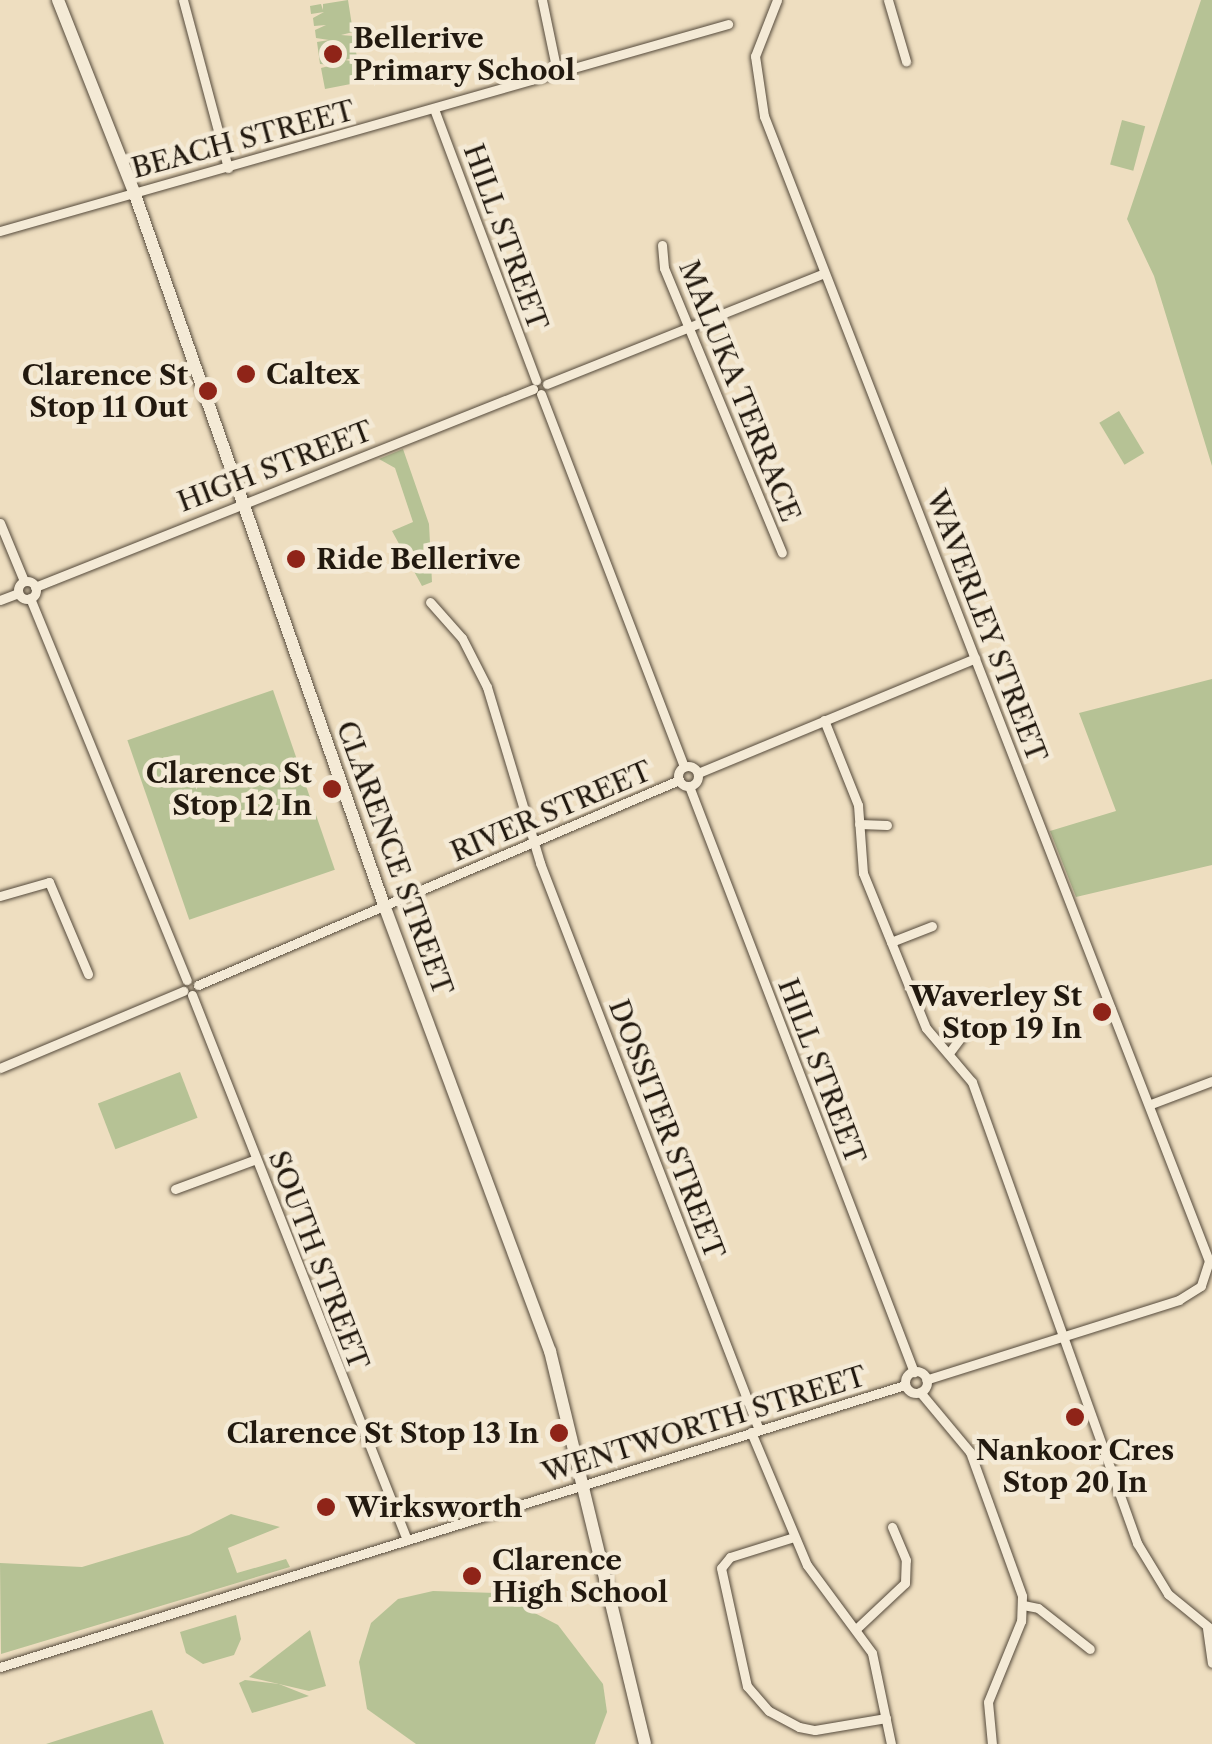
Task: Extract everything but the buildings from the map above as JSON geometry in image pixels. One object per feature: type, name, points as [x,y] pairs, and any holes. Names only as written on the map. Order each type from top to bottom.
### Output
[{"type":"main road","name":"CLARENCE STREET","points":[[58,0],[134,192],[384,906],[538,1314],[588,1485],[645,1744]]},
{"type":"street","points":[[182,0],[228,168]]},
{"type":"street","points":[[542,0],[557,72]]},
{"type":"street","name":"WAVERLEY STREET","points":[[777,0],[755,56],[756,89],[824,273],[1151,1104],[1210,1267]]},
{"type":"street","points":[[888,0],[906,61]]},
{"type":"street","name":"BEACH STREET","points":[[0,231],[728,24]]},
{"type":"street","name":"HILL STREET","points":[[434,109],[684,766]]},
{"type":"street","name":"MALUKA TERRACE","points":[[662,246],[664,268],[782,553]]},
{"type":"street","name":"HIGH STREET","points":[[36,587],[824,273]]},
{"type":"street","points":[[0,522],[24,581],[36,587],[30,598]]},
{"type":"street","points":[[0,600],[18,593],[24,581]]},
{"type":"street","points":[[18,593],[30,598],[187,980],[187,993]]},
{"type":"street","name":"DOSSITER STREET","points":[[430,602],[462,638],[482,674],[533,843],[794,1536],[813,1575],[856,1630],[876,1664],[892,1744]]},
{"type":"street","points":[[698,773],[684,766],[679,780],[690,786],[698,773],[975,658]]},
{"type":"street","points":[[824,720],[856,797],[859,861],[890,942],[926,1028],[972,1082],[1059,1338],[1143,1556],[1178,1605],[1209,1629],[1212,1663]]},
{"type":"street","name":"RIVER STREET","points":[[198,985],[679,780]]},
{"type":"street","name":"HILL STREET","points":[[690,786],[914,1372]]},
{"type":"street","points":[[859,824],[887,825]]},
{"type":"street","points":[[0,896],[46,880],[88,974]]},
{"type":"street","points":[[890,942],[932,926]]},
{"type":"street","points":[[0,1068],[187,993],[198,985],[187,980]]},
{"type":"street","name":"SOUTH STREET","points":[[187,993],[407,1540]]},
{"type":"street","points":[[949,1053],[966,1032]]},
{"type":"street","points":[[1151,1104],[1212,1080]]},
{"type":"street","points":[[175,1190],[256,1160]]},
{"type":"street","points":[[920,1392],[926,1380],[1179,1300],[1201,1286],[1210,1267]]},
{"type":"street","points":[[926,1380],[914,1372],[906,1384],[920,1392],[970,1452],[1023,1605],[1090,1650]]},
{"type":"street","name":"WENTWORTH STREET","points":[[0,1667],[906,1384]]},
{"type":"street","points":[[856,1630],[905,1583],[906,1560],[892,1528]]},
{"type":"street","points":[[794,1536],[730,1558],[721,1568],[747,1686],[770,1711],[799,1727],[830,1729],[886,1718]]},
{"type":"street","points":[[992,1744],[988,1702],[1023,1605]]},
{"type":"green space","points":[[348,0],[353,32],[341,35],[353,36],[357,57],[345,60],[357,62],[361,82],[325,89],[321,68],[333,65],[320,64],[317,42],[329,40],[316,38],[315,30],[326,25],[314,26],[313,18],[324,12],[311,14],[310,6],[321,4],[323,10],[323,4]]},
{"type":"green space","points":[[1201,0],[1212,0],[1212,466],[1154,276],[1127,219]]},
{"type":"green space","points":[[1122,120],[1145,126],[1133,171],[1110,164]]},
{"type":"green space","points":[[1119,411],[1144,453],[1125,465],[1099,423]]},
{"type":"green space","points":[[403,449],[429,524],[432,582],[422,586],[392,531],[413,522],[395,468],[379,459]]},
{"type":"green space","points":[[1212,679],[1212,865],[1076,897],[1050,831],[1116,811],[1079,713]]},
{"type":"green space","points":[[273,690],[335,870],[189,920],[127,740]]},
{"type":"green space","points":[[180,1072],[198,1118],[115,1149],[98,1104]]},
{"type":"green space","points":[[231,1514],[280,1527],[228,1548],[237,1573],[286,1559],[290,1567],[1,1654],[0,1563],[82,1567],[189,1535]]},
{"type":"green space","points":[[433,1591],[496,1593],[558,1625],[603,1684],[607,1712],[595,1744],[416,1744],[367,1709],[359,1662],[371,1623],[398,1599]]},
{"type":"green space","points":[[236,1615],[241,1639],[234,1655],[203,1664],[186,1653],[180,1632]]},
{"type":"green space","points":[[310,1630],[326,1686],[309,1691],[249,1677]]},
{"type":"green space","points":[[245,1680],[279,1684],[309,1696],[252,1713],[239,1683]]},
{"type":"green space","points":[[152,1710],[164,1744],[46,1744]]},
{"type":"place","name":"Bellerive Primary School","points":[[333,54]]},
{"type":"place","name":"Caltex","points":[[246,374]]},
{"type":"place","name":"Clarence St Stop 11 Out","points":[[208,391]]},
{"type":"place","name":"Ride Bellerive","points":[[296,559]]},
{"type":"place","name":"Clarence St Stop 12 In","points":[[332,789]]},
{"type":"place","name":"Waverley St Stop 19 In","points":[[1102,1012]]},
{"type":"place","name":"Nankoor Cres Stop 20 In","points":[[1075,1417]]},
{"type":"place","name":"Clarence St Stop 13 In","points":[[559,1433]]},
{"type":"place","name":"Wirksworth","points":[[326,1507]]},
{"type":"place","name":"Clarence High School","points":[[472,1576]]}]
